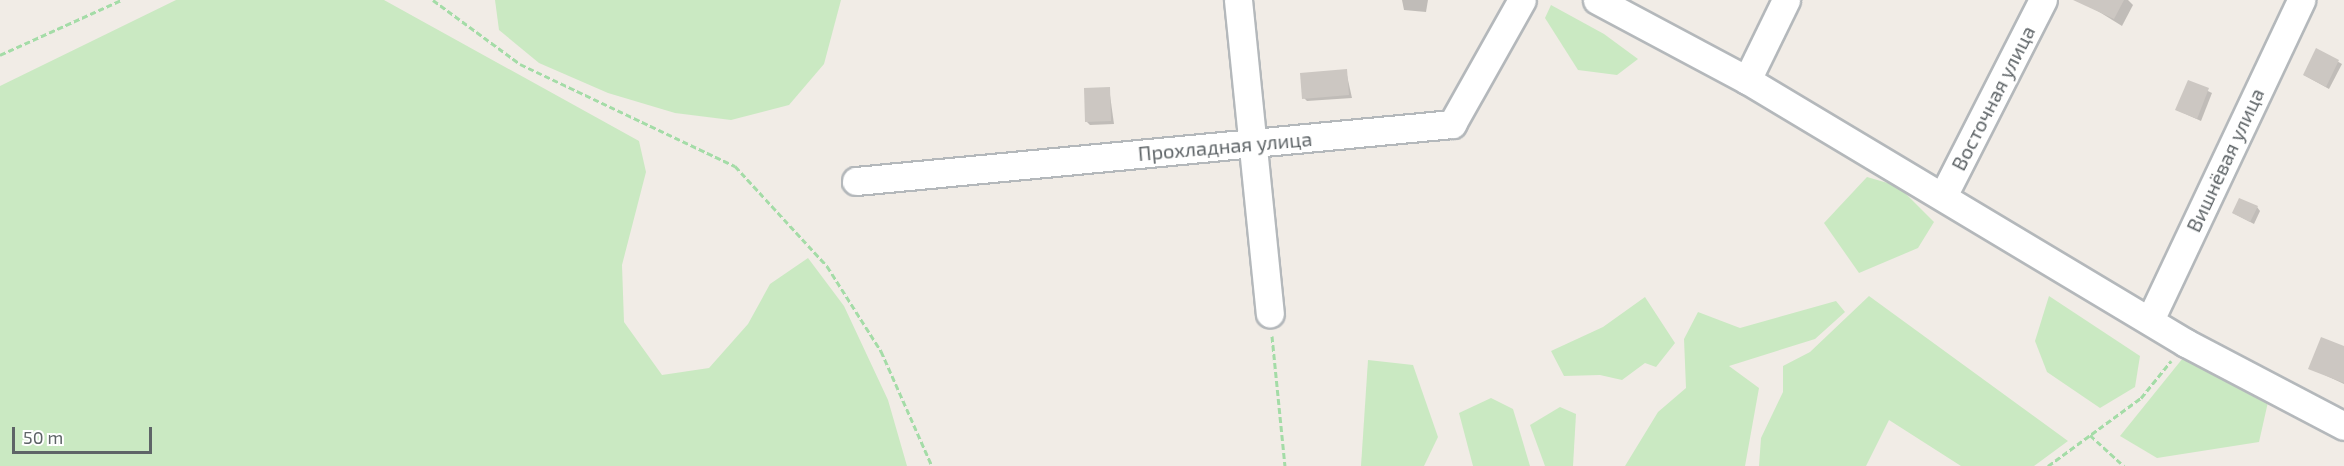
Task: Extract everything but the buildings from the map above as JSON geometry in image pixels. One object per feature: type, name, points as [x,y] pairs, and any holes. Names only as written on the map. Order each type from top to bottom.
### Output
[{"type":"street","points":[[1238,0],[1270,313]]},
{"type":"street","name":"Прохладная улица","points":[[856,181],[1452,124],[1522,0]]},
{"type":"street","points":[[1597,0],[1748,80],[2186,343],[2344,426]]},
{"type":"street","points":[[1748,80],[1786,0]]},
{"type":"street","name":"Восточная улица","points":[[1943,196],[2043,0]]},
{"type":"street","name":"Вишнёвая улица","points":[[2150,320],[2301,0]]},
{"type":"path","points":[[0,55],[121,0]]},
{"type":"path","points":[[433,0],[520,64],[735,166],[828,266],[881,351],[932,466]]},
{"type":"path","points":[[1270,313],[1285,466]]},
{"type":"path","points":[[2048,466],[2141,398],[2186,343]]},
{"type":"path","points":[[2090,435],[2124,466]]},
{"type":"green space","points":[[176,0],[384,0],[639,141],[646,172],[622,265],[624,322],[662,375],[709,368],[748,324],[770,284],[808,258],[844,306],[888,400],[907,466],[0,466],[0,86]]},
{"type":"green space","points":[[495,0],[841,0],[824,64],[789,105],[731,120],[675,113],[608,93],[539,63],[499,30]]},
{"type":"green space","points":[[1551,5],[1604,34],[1638,59],[1617,75],[1578,70],[1545,18]]},
{"type":"green space","points":[[1867,177],[1898,186],[1934,222],[1918,248],[1859,273],[1824,223]]},
{"type":"green space","points":[[1869,296],[2068,441],[2034,466],[1961,466],[1889,420],[1866,466],[1759,466],[1761,438],[1783,392],[1783,366],[1810,352]]},
{"type":"green space","points":[[2049,296],[2140,356],[2135,387],[2100,408],[2047,372],[2035,341]]},
{"type":"green space","points":[[1645,297],[1675,343],[1656,367],[1645,363],[1622,380],[1600,375],[1564,376],[1551,351],[1603,327]]},
{"type":"green space","points":[[1836,301],[1845,312],[1815,339],[1729,366],[1759,388],[1745,466],[1625,466],[1658,412],[1686,388],[1684,339],[1698,312],[1740,328]]},
{"type":"green space","points":[[2187,353],[2268,402],[2259,442],[2157,458],[2120,436]]},
{"type":"green space","points":[[1368,360],[1413,365],[1438,437],[1424,466],[1361,466]]},
{"type":"green space","points":[[1491,398],[1513,409],[1530,466],[1473,466],[1459,413]]},
{"type":"green space","points":[[1560,407],[1576,414],[1573,466],[1545,466],[1530,425]]}]
